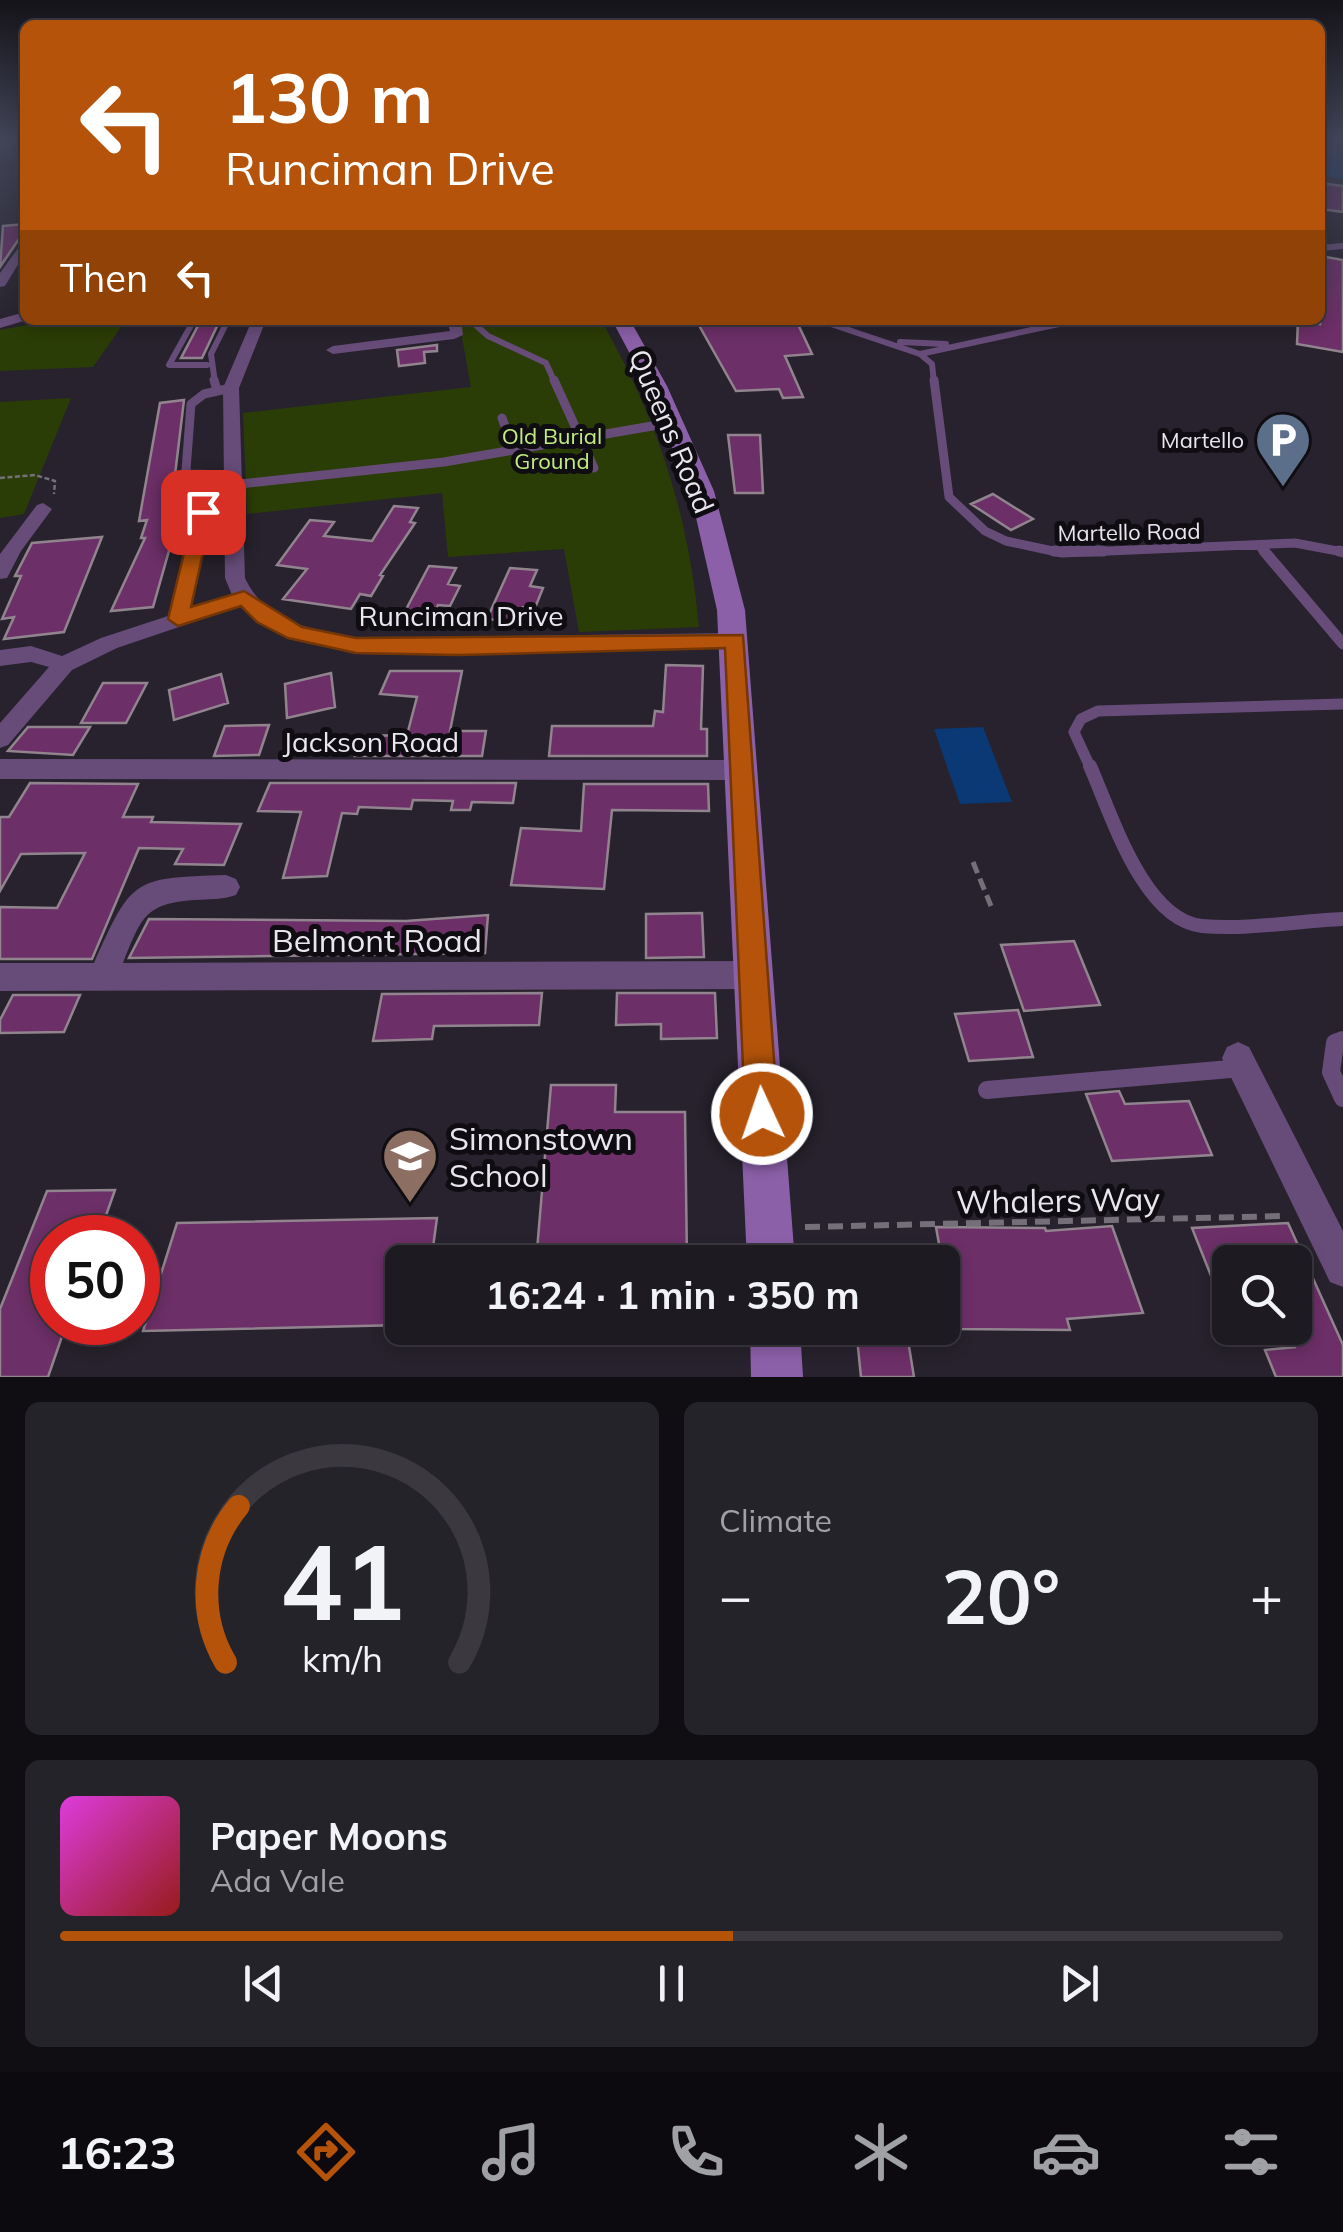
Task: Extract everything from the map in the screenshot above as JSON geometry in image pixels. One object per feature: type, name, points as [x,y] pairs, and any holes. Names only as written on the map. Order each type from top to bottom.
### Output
[{"type":"main road","name":"Queens Road","points":[[624,325],[657,386],[702,491],[716,536],[736,640],[770,1245]]},
{"type":"main road","points":[[776,1345],[777,1377]]},
{"type":"street","points":[[0,284],[20,252]]},
{"type":"street","points":[[0,739],[64,664],[109,643],[244,598],[232,560],[224,389],[257,325]]},
{"type":"street","points":[[334,350],[454,335],[458,332],[456,325]]},
{"type":"street","points":[[0,573],[12,549],[43,510]]},
{"type":"street","points":[[178,619],[203,512]]},
{"type":"street","name":"Runciman Drive","points":[[244,598],[264,617],[296,633],[356,646],[458,648],[736,640]]},
{"type":"street","points":[[0,658],[31,654],[64,664]]},
{"type":"street","name":"Jackson Road","points":[[0,770],[742,770]]},
{"type":"street","points":[[103,976],[135,904],[145,894],[156,889],[226,887]]},
{"type":"street","name":"Belmont Road","points":[[0,976],[753,975]]},
{"type":"street","points":[[1240,1063],[1343,1269]]},
{"type":"lane","points":[[191,325],[169,364],[208,366]]},
{"type":"lane","points":[[208,366],[226,325]]},
{"type":"lane","points":[[476,325],[488,336],[546,363],[594,468]]},
{"type":"lane","points":[[835,325],[920,354],[1050,325]]},
{"type":"lane","points":[[890,342],[965,344]]},
{"type":"lane","name":"Martello Road","points":[[920,354],[932,364],[935,375],[949,497],[985,531],[1027,548],[1062,553],[1295,543],[1343,552]]},
{"type":"lane","points":[[208,366],[224,389],[192,404],[186,470],[193,476],[231,480],[444,462],[658,425]]},
{"type":"lane","points":[[502,418],[514,450]]},
{"type":"lane","points":[[1260,545],[1343,644]]},
{"type":"lane","points":[[1343,704],[1102,710],[1087,714],[1076,723],[1074,732],[1147,889],[1159,906],[1200,926],[1343,919]]},
{"type":"lane","points":[[1343,1040],[1335,1043],[1331,1072],[1343,1098]]},
{"type":"lane","points":[[987,1090],[1240,1063]]},
{"type":"path","points":[[0,478],[35,474],[54,481],[57,488],[43,510]]},
{"type":"path","points":[[973,862],[990,906]]},
{"type":"path","name":"Whalers Way","points":[[802,1227],[1315,1214]]},
{"type":"green space","points":[[26,325],[122,325],[93,367],[0,371],[0,330]]},
{"type":"green space","name":"Old Burial Ground","points":[[460,325],[604,325],[639,394],[667,468],[687,544],[699,627],[579,632],[564,549],[448,557],[442,493],[247,514],[243,413],[471,387]]},
{"type":"green space","points":[[71,398],[24,514],[0,518],[0,402]]},
{"type":"water","points":[[983,727],[1012,802],[960,804],[934,729]]},
{"type":"building","points":[[1325,202],[1343,202],[1343,212],[1325,210]]},
{"type":"building","points":[[20,224],[20,237],[0,267],[3,226]]},
{"type":"building","points":[[1325,257],[1343,260],[1343,352],[1297,344],[1298,325],[1325,325]]},
{"type":"building","points":[[198,325],[218,325],[202,358],[181,358]]},
{"type":"building","points":[[699,325],[798,325],[812,354],[785,356],[803,397],[783,398],[779,389],[736,391]]},
{"type":"building","points":[[437,345],[437,351],[424,352],[425,363],[399,366],[397,350]]},
{"type":"building","points":[[184,400],[172,500],[184,498],[153,607],[111,611],[145,538],[141,538],[147,520],[139,521],[160,403]]},
{"type":"building","points":[[728,435],[760,435],[763,493],[735,493]]},
{"type":"building","points":[[993,494],[1033,519],[1011,530],[971,504]]},
{"type":"building","points":[[394,506],[418,508],[410,522],[415,523],[380,575],[383,576],[371,596],[360,594],[351,609],[283,599],[307,569],[277,565],[310,520],[334,522],[324,536],[372,541]]},
{"type":"building","points":[[102,537],[64,632],[4,639],[14,617],[2,619],[21,576],[15,576],[32,543]]},
{"type":"building","points":[[429,566],[456,568],[448,584],[460,586],[450,606],[438,605],[430,620],[402,617]]},
{"type":"building","points":[[510,568],[537,570],[530,586],[543,588],[535,608],[523,607],[516,622],[487,619]]},
{"type":"building","points":[[666,665],[703,666],[701,729],[707,729],[707,756],[549,756],[552,726],[653,726],[655,711],[663,712]]},
{"type":"building","points":[[390,671],[462,671],[450,731],[486,731],[482,756],[355,756],[363,736],[407,735],[417,697],[380,694]]},
{"type":"building","points":[[331,673],[335,707],[287,718],[285,684]]},
{"type":"building","points":[[221,674],[228,703],[174,720],[169,690]]},
{"type":"building","points":[[103,683],[147,683],[126,723],[81,723]]},
{"type":"building","points":[[269,725],[259,755],[214,756],[225,726]]},
{"type":"building","points":[[28,727],[90,727],[73,755],[8,751]]},
{"type":"building","points":[[30,783],[138,784],[123,817],[153,817],[151,822],[241,824],[224,865],[175,864],[183,849],[139,848],[92,959],[0,959],[0,907],[57,908],[85,853],[21,854],[0,891],[0,817],[9,817]]},
{"type":"building","points":[[270,783],[516,783],[513,803],[472,802],[470,810],[451,810],[453,801],[413,800],[411,809],[359,807],[357,814],[342,813],[327,876],[283,878],[301,812],[258,811]]},
{"type":"building","points":[[584,784],[708,784],[709,811],[612,810],[604,889],[511,885],[521,828],[581,831]]},
{"type":"building","points":[[702,913],[704,957],[646,958],[646,914]]},
{"type":"building","points":[[488,915],[485,953],[129,958],[149,919],[406,921]]},
{"type":"building","points":[[1074,941],[1100,1005],[1024,1011],[1001,945]]},
{"type":"building","points":[[542,993],[539,1025],[434,1026],[432,1039],[373,1041],[382,994]]},
{"type":"building","points":[[617,993],[715,993],[717,1038],[661,1039],[661,1024],[616,1025]]},
{"type":"building","points":[[13,995],[80,995],[64,1032],[0,1033],[0,1020]]},
{"type":"building","points":[[1018,1010],[1033,1057],[969,1061],[955,1014]]},
{"type":"building","points":[[551,1085],[616,1085],[615,1112],[685,1112],[687,1245],[537,1245]]},
{"type":"building","points":[[1119,1091],[1125,1104],[1189,1101],[1212,1155],[1112,1161],[1086,1094]]},
{"type":"building","points":[[115,1190],[106,1215],[37,1215],[47,1191]]},
{"type":"building","points":[[437,1218],[433,1245],[385,1245],[385,1325],[160,1331],[160,1277],[177,1223]]},
{"type":"building","points":[[1288,1223],[1298,1245],[1212,1245],[1212,1278],[1192,1228]]},
{"type":"building","points":[[1112,1226],[1143,1313],[1067,1319],[1070,1330],[960,1329],[960,1245],[939,1245],[936,1227],[1046,1231]]},
{"type":"building","points":[[30,1234],[30,1345],[59,1345],[48,1377],[0,1377],[0,1309]]},
{"type":"building","points":[[1312,1276],[1343,1345],[1343,1377],[1276,1377],[1265,1350],[1312,1345]]},
{"type":"building","points":[[858,1345],[909,1345],[914,1377],[861,1377]]},
{"type":"place","name":"Martello","points":[[1283,489]]},
{"type":"place","name":"Simonstown School","points":[[410,1205]]},
{"type":"route","points":[[203,512],[178,619],[244,598],[264,617],[296,633],[356,646],[458,648],[736,640],[762,1114]]}]
